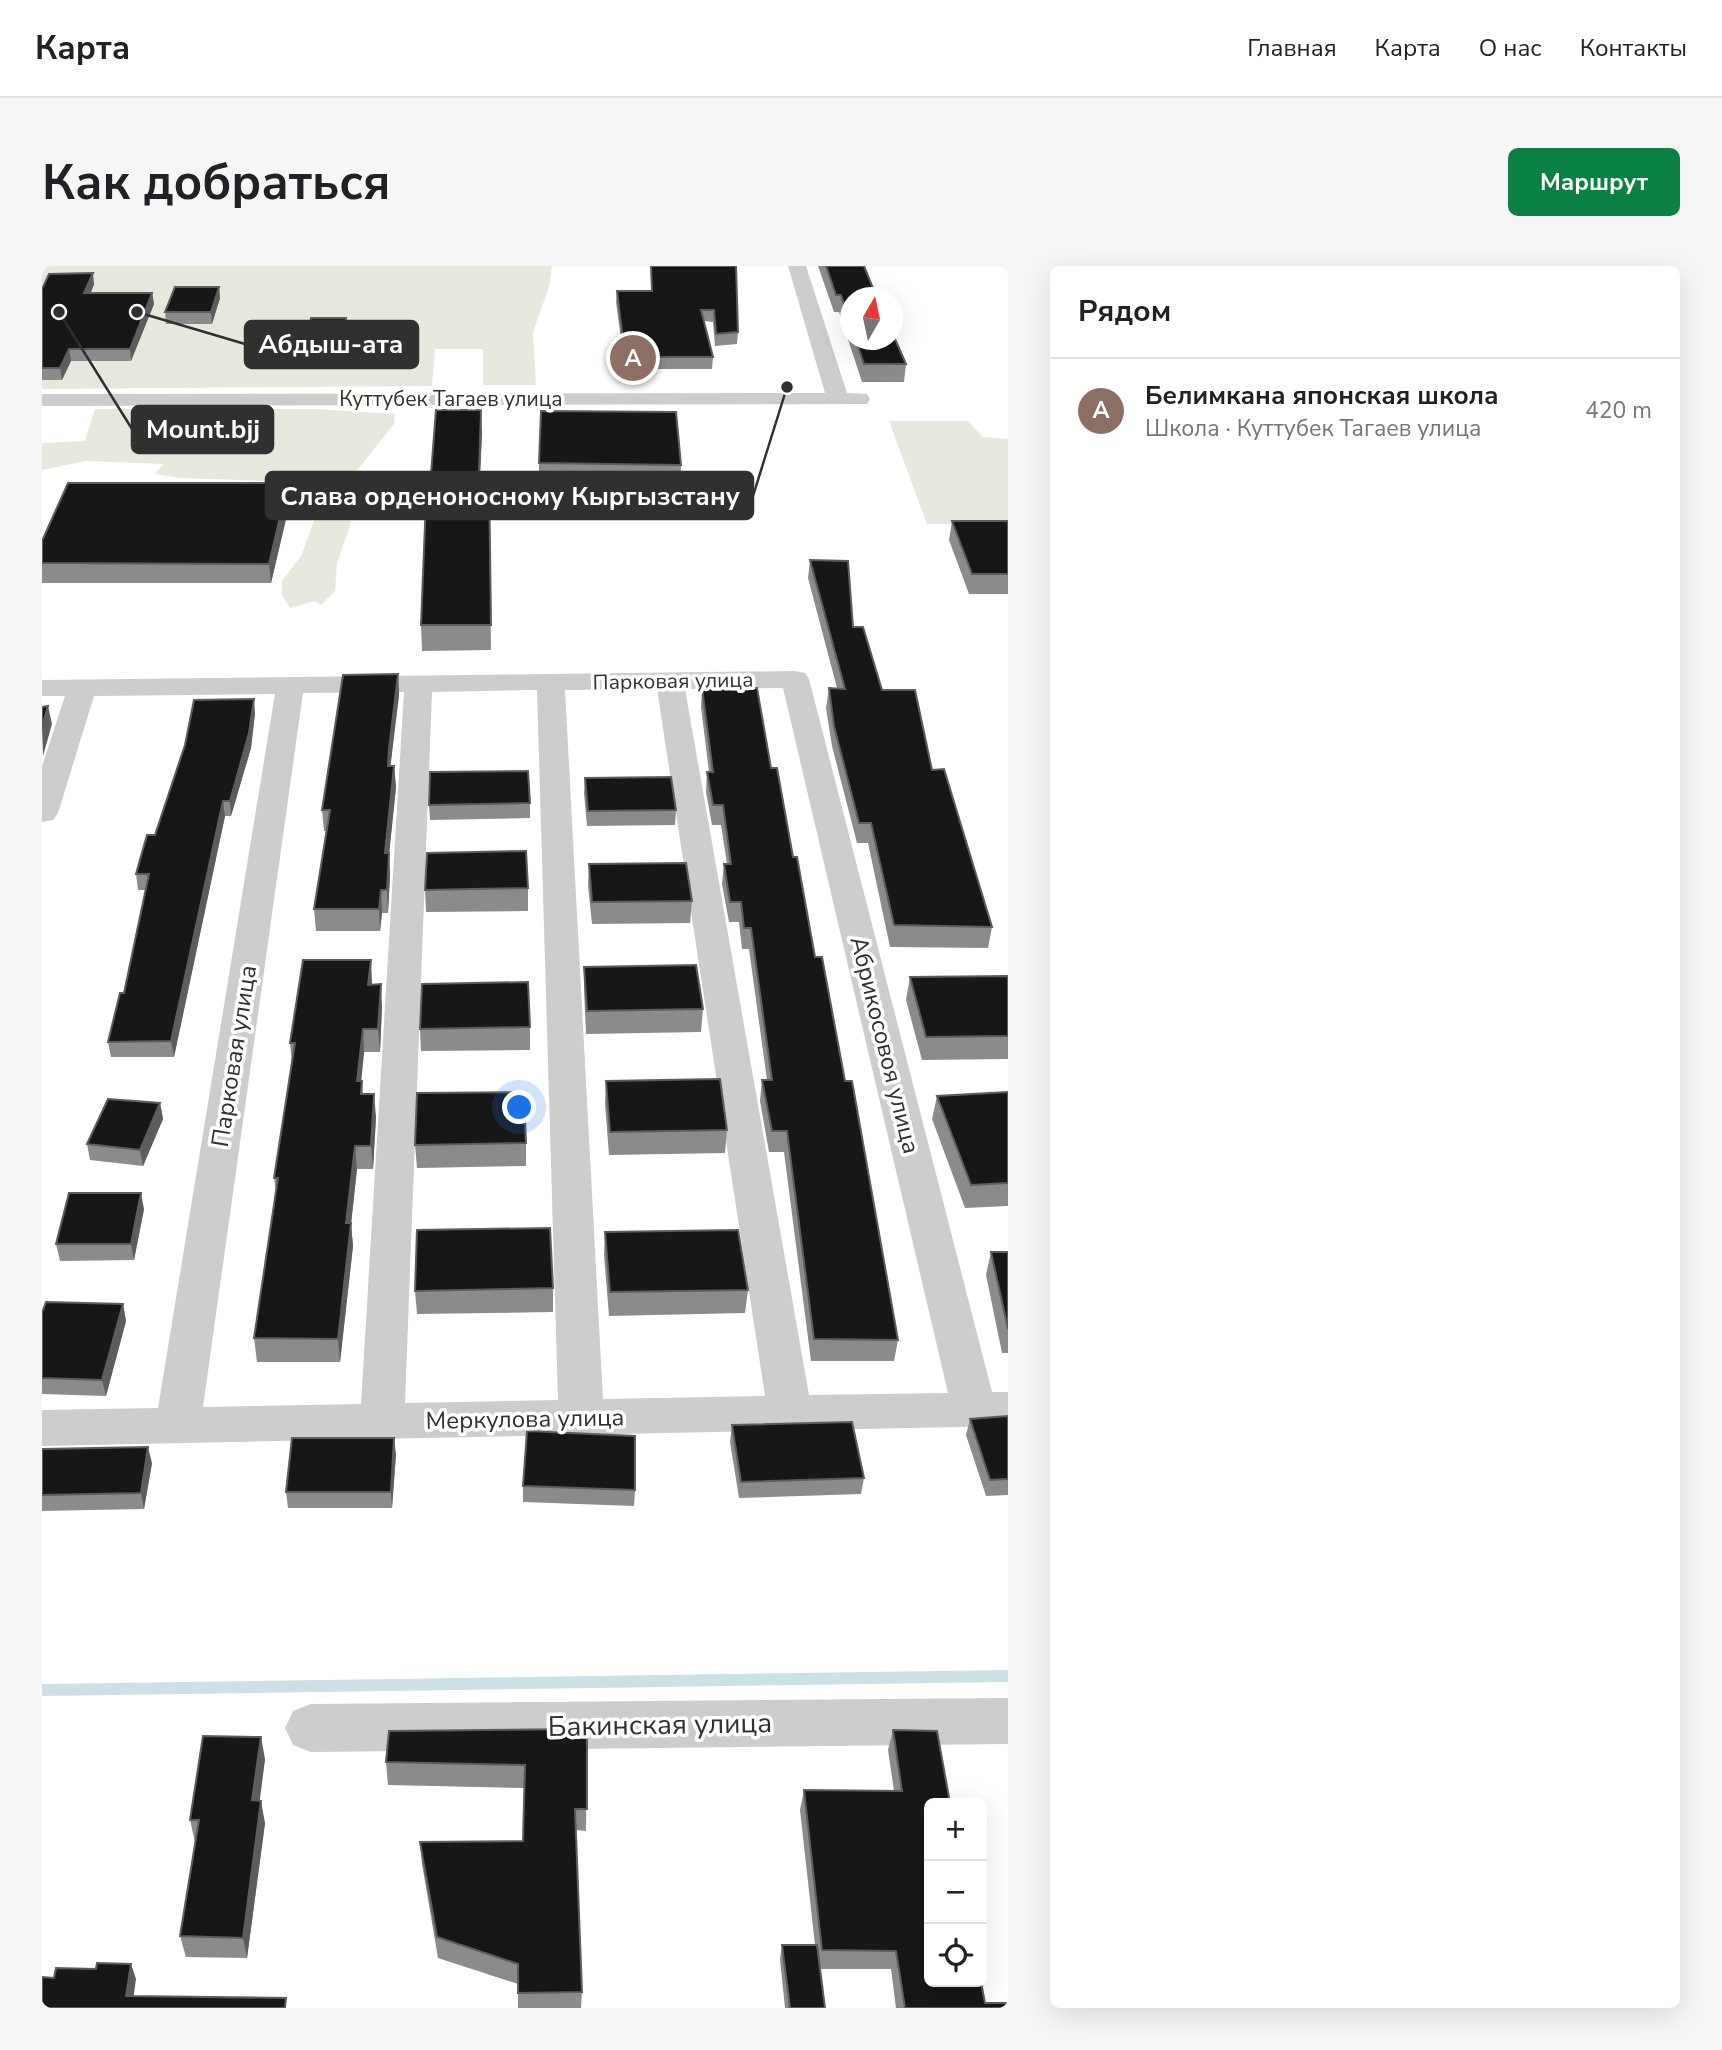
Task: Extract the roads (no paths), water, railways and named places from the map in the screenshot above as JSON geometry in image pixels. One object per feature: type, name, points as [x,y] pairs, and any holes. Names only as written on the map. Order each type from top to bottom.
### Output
[{"type":"street","name":"Куттубек Тагаев улица","points":[[42,400],[849,399],[797,266]]},
{"type":"street","name":"Парковая улица","points":[[42,688],[795,680]]},
{"type":"street","name":"Абрикосовоя улица","points":[[795,680],[991,1409]]},
{"type":"street","points":[[670,681],[790,1414]]},
{"type":"street","points":[[551,683],[581,1418]]},
{"type":"street","points":[[382,1422],[418,685]]},
{"type":"street","name":"Парковая улица","points":[[178,1426],[290,686]]},
{"type":"street","points":[[42,813],[82,688]]},
{"type":"street","name":"Меркулова улица","points":[[42,1429],[991,1409]]},
{"type":"street","name":"Бакинская улица","points":[[311,1728],[1008,1721]]},
{"type":"waterway","points":[[42,1690],[1008,1676]]},
{"type":"place","name":"Mount.bjj","points":[[59,312]]},
{"type":"place","name":"Абдыш-ата","points":[[137,312]]},
{"type":"place","name":"Белимкана японская школа","points":[[633,358]]},
{"type":"place","name":"Слава орденоносному Кыргызстану","points":[[787,387]]}]
